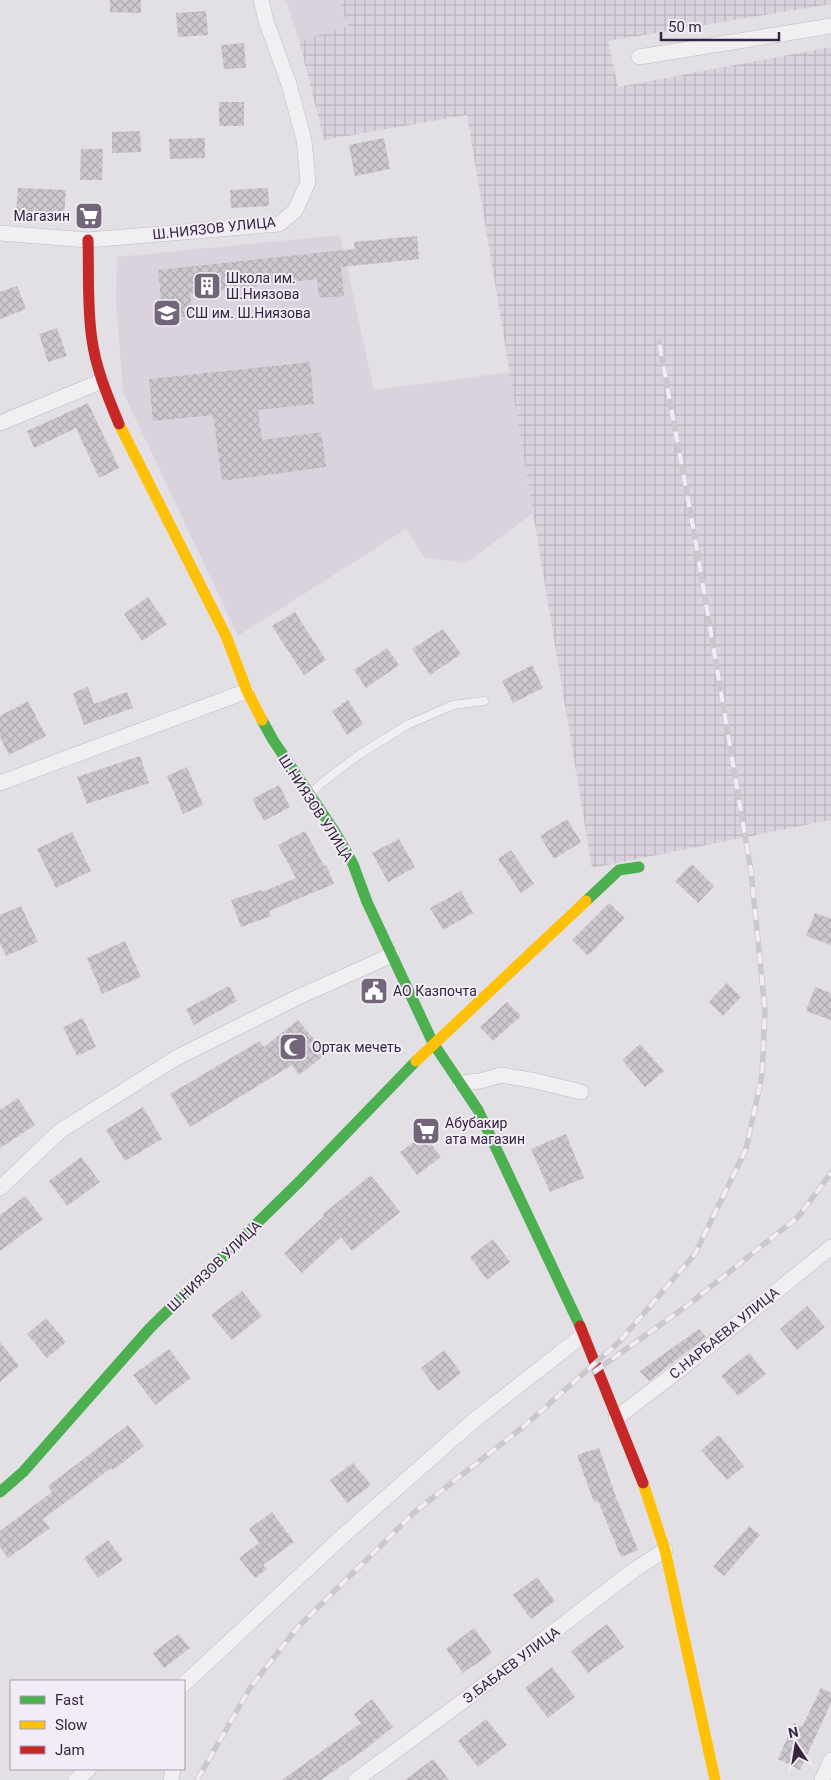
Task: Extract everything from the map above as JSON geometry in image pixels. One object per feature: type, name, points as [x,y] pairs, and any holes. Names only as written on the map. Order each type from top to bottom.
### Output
[{"type":"street","name":"Ш.НИЯЗОВ УЛИЦА","points":[[0,233],[88,240],[279,224],[295,212],[308,182],[304,140],[261,0]]},
{"type":"street","points":[[639,57],[831,26]]},
{"type":"street","name":"Ш.НИЯЗОВ УЛИЦА","points":[[88,240],[92,341],[102,381],[120,427],[226,636],[247,691],[273,740],[335,832],[353,864],[367,902],[433,1043],[478,1110],[572,1307],[648,1497],[665,1550],[716,1780]]},
{"type":"street","points":[[0,423],[102,381]]},
{"type":"street","points":[[0,783],[247,691]]},
{"type":"street","name":"Ш.НИЯЗОВ УЛИЦА","points":[[0,1492],[23,1472],[150,1328],[300,1182],[433,1043],[619,870],[639,867]]},
{"type":"street","points":[[0,1188],[60,1131],[176,1058],[296,998],[392,956]]},
{"type":"street","points":[[460,1083],[480,1081],[501,1075],[581,1092]]},
{"type":"street","name":"С.НАРБАЕВА УЛИЦА","points":[[616,1418],[682,1368],[831,1247]]},
{"type":"street","points":[[185,1683],[345,1534],[465,1429],[583,1335]]},
{"type":"street","name":"Э.БАБАЕВ УЛИЦА","points":[[356,1780],[634,1570],[665,1550]]},
{"type":"street","points":[[822,1780],[831,1760]]},
{"type":"street","points":[[76,1780],[88,1770]]},
{"type":"lane","points":[[309,795],[360,754],[407,725],[453,705],[484,701]]},
{"type":"shaded area","points":[[286,0],[339,0],[348,26],[299,41]]},
{"type":"shaded area","points":[[339,0],[831,0],[831,4],[608,41],[618,87],[831,47],[831,820],[592,868],[467,115],[324,140],[299,41],[348,26]]},
{"type":"shaded area","points":[[340,235],[374,390],[510,372],[533,513],[466,563],[425,558],[406,529],[238,636],[123,392],[116,300],[117,257]]},
{"type":"building","points":[[110,0],[141,0],[141,13],[110,12]]},
{"type":"building","points":[[206,11],[208,35],[178,37],[176,13]]},
{"type":"building","points":[[244,43],[246,68],[224,69],[221,45]]},
{"type":"building","points":[[219,102],[244,102],[244,126],[219,126]]},
{"type":"building","points":[[140,131],[141,152],[112,153],[112,132]]},
{"type":"building","points":[[205,138],[205,158],[170,159],[169,139]]},
{"type":"building","points":[[384,138],[390,169],[355,176],[349,145]]},
{"type":"building","points":[[81,149],[103,149],[102,180],[80,180]]},
{"type":"building","points":[[18,188],[66,190],[64,216],[16,214]]},
{"type":"building","points":[[268,188],[269,206],[231,208],[230,190]]},
{"type":"building","name":"Школа им. Ш.Ниязова","points":[[417,236],[419,259],[341,267],[344,296],[319,298],[317,279],[190,293],[193,316],[163,319],[158,270],[355,249],[354,242]]},
{"type":"building","points":[[17,286],[26,309],[0,319],[0,292]]},
{"type":"building","points":[[57,328],[67,356],[48,362],[39,334]]},
{"type":"building","points":[[310,362],[314,404],[258,410],[262,440],[321,432],[326,467],[222,481],[213,415],[153,421],[149,379]]},
{"type":"building","points":[[88,403],[119,468],[99,478],[76,428],[34,448],[27,431]]},
{"type":"building","points":[[148,597],[167,624],[142,641],[124,614]]},
{"type":"building","points":[[295,612],[326,660],[304,675],[272,626]]},
{"type":"building","points":[[443,629],[461,654],[430,675],[412,649]]},
{"type":"building","points":[[387,648],[399,665],[366,688],[354,670]]},
{"type":"building","points":[[532,665],[543,688],[513,703],[502,681]]},
{"type":"building","points":[[88,687],[94,704],[127,692],[133,708],[84,725],[73,693]]},
{"type":"building","points":[[348,700],[363,724],[347,735],[332,711]]},
{"type":"building","points":[[28,701],[46,736],[9,755],[0,737],[0,716]]},
{"type":"building","points":[[140,756],[149,783],[87,804],[77,777]]},
{"type":"building","points":[[187,767],[203,805],[183,814],[167,776]]},
{"type":"building","points":[[279,785],[290,807],[264,821],[252,799]]},
{"type":"building","points":[[567,819],[581,842],[554,859],[540,836]]},
{"type":"building","points":[[305,831],[324,866],[326,865],[334,884],[269,911],[271,916],[241,927],[231,900],[261,890],[262,892],[296,878],[278,845]]},
{"type":"building","points":[[72,832],[91,871],[56,888],[37,849]]},
{"type":"building","points":[[399,839],[415,867],[388,882],[372,853]]},
{"type":"building","points":[[511,850],[534,884],[521,893],[498,859]]},
{"type":"building","points":[[692,864],[714,886],[698,903],[675,881]]},
{"type":"building","points":[[461,891],[473,913],[443,930],[430,908]]},
{"type":"building","points":[[609,903],[625,918],[588,956],[572,940]]},
{"type":"building","points":[[21,906],[38,942],[6,956],[0,943],[0,915]]},
{"type":"building","points":[[815,913],[831,919],[831,945],[806,936]]},
{"type":"building","points":[[125,941],[141,977],[102,994],[87,958]]},
{"type":"building","points":[[727,983],[741,997],[723,1016],[709,1002]]},
{"type":"building","points":[[229,986],[237,1001],[194,1025],[186,1009]]},
{"type":"building","points":[[815,987],[831,993],[831,1020],[806,1011]]},
{"type":"building","points":[[507,1002],[521,1016],[493,1041],[480,1027]]},
{"type":"building","points":[[83,1018],[96,1047],[77,1056],[63,1027]]},
{"type":"building","points":[[298,1020],[326,1054],[299,1075],[292,1065],[190,1127],[170,1094],[260,1041],[264,1047]]},
{"type":"building","points":[[640,1044],[664,1071],[645,1087],[622,1060]]},
{"type":"building","points":[[18,1098],[35,1125],[0,1148],[0,1110]]},
{"type":"building","points":[[143,1107],[162,1139],[125,1161],[106,1130]]},
{"type":"building","points":[[566,1134],[584,1178],[550,1192],[531,1149]]},
{"type":"building","points":[[424,1135],[441,1157],[417,1175],[400,1152]]},
{"type":"building","points":[[81,1157],[100,1182],[67,1206],[49,1181]]},
{"type":"building","points":[[371,1175],[400,1212],[352,1251],[341,1237],[302,1273],[284,1253],[324,1216],[323,1214]]},
{"type":"building","points":[[25,1196],[43,1219],[0,1251],[0,1215]]},
{"type":"building","points":[[493,1239],[510,1262],[487,1280],[470,1257]]},
{"type":"building","points":[[242,1291],[262,1316],[232,1340],[211,1315]]},
{"type":"building","points":[[807,1306],[825,1327],[797,1350],[780,1329]]},
{"type":"building","points":[[46,1318],[66,1342],[47,1358],[27,1334]]},
{"type":"building","points":[[699,1329],[706,1337],[649,1381],[640,1371]]},
{"type":"building","points":[[0,1342],[19,1366],[0,1382]]},
{"type":"building","points":[[169,1349],[191,1378],[155,1405],[133,1375]]},
{"type":"building","points":[[444,1350],[461,1373],[438,1391],[421,1368]]},
{"type":"building","points":[[749,1353],[766,1374],[738,1396],[721,1376]]},
{"type":"building","points":[[128,1425],[144,1446],[113,1470],[111,1468],[43,1519],[50,1528],[8,1558],[0,1547],[0,1531],[52,1492],[48,1486]]},
{"type":"building","points":[[719,1435],[744,1466],[727,1480],[701,1450]]},
{"type":"building","points":[[599,1448],[616,1497],[638,1550],[621,1557],[598,1501],[594,1502],[577,1455]]},
{"type":"building","points":[[353,1463],[371,1485],[347,1503],[330,1480]]},
{"type":"building","points":[[272,1512],[294,1542],[263,1565],[267,1569],[255,1578],[239,1558],[259,1543],[249,1529]]},
{"type":"building","points":[[749,1526],[760,1535],[724,1576],[713,1567]]},
{"type":"building","points":[[108,1540],[123,1560],[98,1578],[84,1558]]},
{"type":"building","points":[[537,1577],[555,1601],[531,1619],[513,1595]]},
{"type":"building","points":[[607,1624],[624,1647],[588,1673],[571,1651]]},
{"type":"building","points":[[474,1628],[492,1653],[463,1673],[446,1649]]},
{"type":"building","points":[[178,1634],[190,1648],[164,1668],[153,1653]]},
{"type":"building","points":[[552,1667],[575,1697],[548,1718],[525,1688]]},
{"type":"building","points":[[821,1688],[831,1693],[831,1703],[800,1770],[778,1759],[794,1723],[802,1727]]},
{"type":"building","points":[[372,1699],[393,1727],[363,1751],[321,1780],[282,1780],[361,1723],[354,1714]]},
{"type":"building","points":[[486,1719],[507,1745],[478,1767],[458,1741]]},
{"type":"building","points":[[433,1759],[449,1780],[405,1780]]},
{"type":"railway","points":[[197,1780],[250,1688],[297,1628],[417,1510],[523,1427],[619,1342],[695,1254],[746,1149],[762,1075],[765,1010],[751,871],[694,532],[659,342]]},
{"type":"railway","points":[[594,1372],[688,1305],[798,1217],[831,1173]]},
{"type":"traffic: fast","points":[[262,720],[273,740],[335,832],[353,864],[367,902],[433,1043],[478,1110],[580,1326]]},
{"type":"traffic: fast","points":[[586,901],[619,870],[639,867]]},
{"type":"traffic: fast","points":[[0,1492],[23,1472],[150,1328],[300,1181],[416,1061]]},
{"type":"traffic: slow","points":[[119,424],[226,636],[247,691],[262,720]]},
{"type":"traffic: slow","points":[[416,1061],[586,901]]},
{"type":"traffic: slow","points":[[643,1483],[665,1550],[715,1780]]},
{"type":"traffic: jam","points":[[88,240],[89,303],[92,340],[99,372],[119,424]]},
{"type":"traffic: jam","points":[[580,1326],[643,1483]]},
{"type":"place","name":"Магазин","points":[[89,216]]},
{"type":"place","name":"Школа им. Ш.Ниязова","points":[[207,286]]},
{"type":"place","name":"СШ им. Ш.Ниязова","points":[[167,313]]},
{"type":"place","name":"АО Казпочта","points":[[374,991]]},
{"type":"place","name":"Ортак мечеть","points":[[293,1047]]},
{"type":"place","name":"Абубакир ата магазин","points":[[426,1131]]}]
